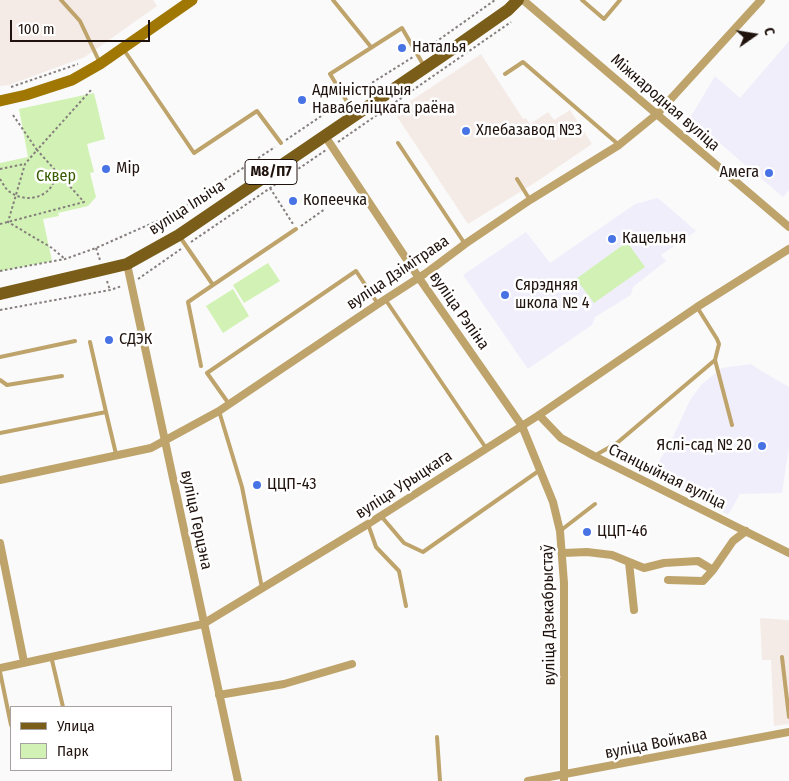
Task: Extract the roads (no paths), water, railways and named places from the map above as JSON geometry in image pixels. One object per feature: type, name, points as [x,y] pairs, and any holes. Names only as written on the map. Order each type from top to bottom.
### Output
[{"type":"main road","name":"вуліца Ільіча","points":[[0,294],[127,264],[183,240],[328,141],[425,68],[508,10],[518,0]]},
{"type":"street","points":[[0,101],[26,95],[72,80],[100,64],[192,0]]},
{"type":"street","name":"Міжнародная вуліца","points":[[523,0],[789,228]]},
{"type":"street","name":"вуліца Дзімітрава","points":[[0,480],[152,448],[219,411],[419,278],[530,200],[619,145],[657,114],[761,0]]},
{"type":"street","name":"вуліца Рэпіна","points":[[328,141],[419,278],[522,426]]},
{"type":"street","name":"вуліца Урыцкага","points":[[0,668],[203,624],[381,516],[540,415],[697,307],[789,248]]},
{"type":"street","name":"вуліца Герцэна","points":[[127,264],[238,781]]},
{"type":"street","name":"Станцыйная вуліца","points":[[540,415],[561,438],[789,553]]},
{"type":"street","name":"вуліца Дзекабрыстаў","points":[[522,426],[553,502],[563,553],[564,778]]},
{"type":"street","points":[[668,580],[703,582],[733,541],[746,531]]},
{"type":"street","points":[[0,543],[24,662]]},
{"type":"street","points":[[563,553],[587,552],[612,555],[644,568],[664,563],[698,561],[713,570]]},
{"type":"street","points":[[629,562],[634,610]]},
{"type":"street","points":[[219,695],[284,684],[352,664]]},
{"type":"street","name":"вуліца Войкава","points":[[528,781],[564,778],[789,732]]},
{"type":"lane","points":[[61,0],[80,21],[100,64]]},
{"type":"lane","points":[[333,0],[371,48]]},
{"type":"lane","points":[[582,0],[604,19],[620,0]]},
{"type":"lane","points":[[352,123],[330,74],[402,28],[425,68]]},
{"type":"lane","points":[[122,48],[194,153],[257,110],[282,143]]},
{"type":"lane","points":[[505,74],[523,62],[619,145]]},
{"type":"lane","points":[[398,143],[465,244]]},
{"type":"lane","points":[[517,179],[530,200]]},
{"type":"lane","points":[[201,366],[188,302],[296,229]]},
{"type":"lane","points":[[183,240],[213,285]]},
{"type":"lane","points":[[228,404],[207,373],[356,271],[381,302],[486,449]]},
{"type":"lane","points":[[697,307],[719,344],[715,360],[732,425]]},
{"type":"lane","points":[[0,357],[75,341]]},
{"type":"lane","points":[[90,342],[116,457]]},
{"type":"lane","points":[[594,456],[617,443],[715,360]]},
{"type":"lane","points":[[0,380],[7,385],[62,376]]},
{"type":"lane","points":[[219,411],[242,487],[262,588]]},
{"type":"lane","points":[[0,433],[106,412]]},
{"type":"lane","points":[[381,516],[404,543],[423,552],[540,470]]},
{"type":"lane","points":[[560,531],[595,504]]},
{"type":"lane","points":[[368,524],[376,547],[399,571],[406,606]]},
{"type":"lane","points":[[51,656],[63,706]]},
{"type":"lane","points":[[782,656],[789,717]]},
{"type":"lane","points":[[0,672],[10,720]]},
{"type":"lane","points":[[437,738],[440,781]]},
{"type":"place","name":"Наталья","points":[[402,48]]},
{"type":"place","name":"Адміністрацыя Навабеліцкага раёна","points":[[302,100]]},
{"type":"place","name":"Хлебазавод №3","points":[[466,131]]},
{"type":"place","name":"Мір","points":[[106,169]]},
{"type":"place","name":"Амега","points":[[769,173]]},
{"type":"place","name":"Копеечка","points":[[293,201]]},
{"type":"place","name":"Кацельня","points":[[612,239]]},
{"type":"place","name":"Сярэдняя школа № 4","points":[[505,295]]},
{"type":"place","name":"СДЭК","points":[[109,340]]},
{"type":"place","name":"Яслі-сад № 20","points":[[762,446]]},
{"type":"place","name":"ЦЦП-43","points":[[257,485]]},
{"type":"place","name":"ЦЦП-46","points":[[587,532]]},
{"type":"park label","name":"Сквер","points":[[56,177]]}]
